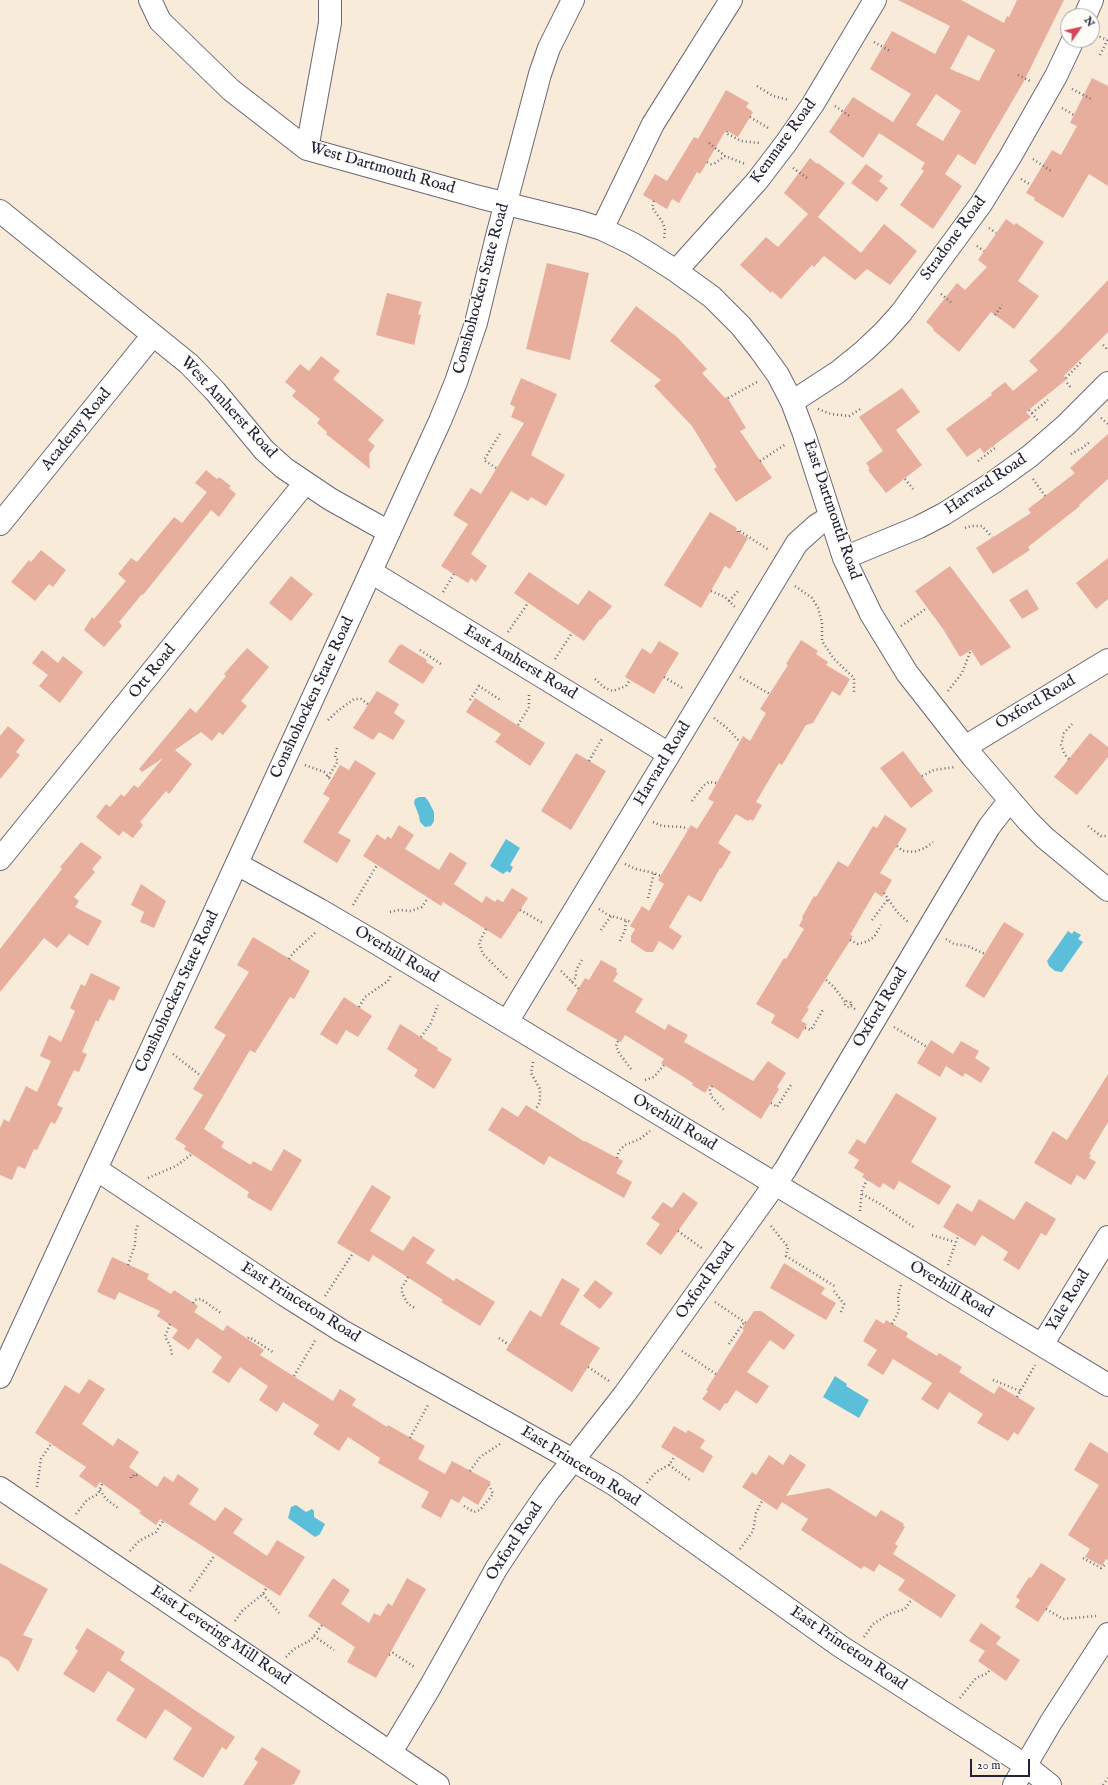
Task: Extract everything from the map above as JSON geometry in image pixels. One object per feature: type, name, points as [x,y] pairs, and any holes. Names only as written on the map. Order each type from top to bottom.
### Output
[{"type":"street","name":"West Dartmouth Road","points":[[150,0],[160,21],[231,90],[307,149],[505,203]]},
{"type":"street","points":[[307,149],[330,24],[330,0]]},
{"type":"street","name":"Conshohocken State Road","points":[[0,1377],[440,421],[458,376],[476,323],[505,203],[540,74],[549,48],[573,0]]},
{"type":"street","points":[[602,230],[653,124],[731,0]]},
{"type":"street","name":"Kenmare Road","points":[[676,271],[760,176],[813,104],[874,0]]},
{"type":"street","name":"Stradone Road","points":[[792,402],[838,372],[864,351],[901,313],[981,204],[1073,48]]},
{"type":"street","name":"East Dartmouth Road","points":[[505,203],[580,222],[633,244],[676,271],[712,297],[741,326],[778,375],[792,402],[844,558],[856,585],[884,637],[907,673],[933,708],[1009,801],[1045,838],[1108,890]]},
{"type":"street","name":"West Amherst Road","points":[[0,211],[194,369],[215,390],[264,450],[305,483],[330,499],[389,532]]},
{"type":"street","name":"Academy Road","points":[[0,524],[153,335]]},
{"type":"street","name":"Harvard Road","points":[[844,558],[891,540],[926,524],[994,482],[1030,456],[1066,425],[1108,383]]},
{"type":"street","name":"Ott Road","points":[[0,860],[305,483]]},
{"type":"street","name":"Harvard Road","points":[[507,1022],[797,542],[817,525],[830,517]]},
{"type":"street","name":"East Amherst Road","points":[[371,572],[669,754]]},
{"type":"street","name":"Oxford Road","points":[[968,751],[1108,660]]},
{"type":"street","name":"Oxford Road","points":[[391,1752],[519,1534],[548,1492],[664,1339],[775,1184],[989,827],[1009,801]]},
{"type":"street","name":"Overhill Road","points":[[237,864],[341,913],[400,957],[1108,1385]]},
{"type":"street","name":"East Princeton Road","points":[[96,1169],[320,1317],[573,1460],[635,1500],[840,1646],[1025,1765],[1050,1785]]},
{"type":"street","name":"Yale Road","points":[[1042,1345],[1108,1237]]},
{"type":"street","name":"East Levering Mill Road","points":[[0,1488],[438,1785]]},
{"type":"street","points":[[1014,1785],[1080,1675],[1104,1625]]},
{"type":"path","points":[[1100,55],[1108,40]]},
{"type":"path","points":[[876,43],[890,51]]},
{"type":"path","points":[[1018,75],[1034,83]]},
{"type":"path","points":[[757,86],[773,96],[793,103]]},
{"type":"path","points":[[1072,89],[1093,100]]},
{"type":"path","points":[[1058,106],[1074,115]]},
{"type":"path","points":[[836,107],[851,117]]},
{"type":"path","points":[[750,117],[774,131]]},
{"type":"path","points":[[727,131],[726,133],[741,141],[754,141],[764,145]]},
{"type":"path","points":[[709,143],[725,156],[747,165],[760,176]]},
{"type":"path","points":[[707,162],[711,164],[715,163],[725,156]]},
{"type":"path","points":[[1033,160],[1051,171]]},
{"type":"path","points":[[794,168],[807,178]]},
{"type":"path","points":[[1017,177],[1031,185]]},
{"type":"path","points":[[654,201],[652,210],[663,223],[665,230],[663,242]]},
{"type":"path","points":[[990,228],[996,233]]},
{"type":"path","points":[[973,243],[984,251]]},
{"type":"path","points":[[942,294],[953,304]]},
{"type":"path","points":[[995,315],[1002,305]]},
{"type":"path","points":[[1103,346],[1108,350]]},
{"type":"path","points":[[1066,378],[1082,361]]},
{"type":"path","points":[[728,398],[760,379]]},
{"type":"path","points":[[1032,413],[1048,400]]},
{"type":"path","points":[[818,409],[831,414],[849,416],[862,408]]},
{"type":"path","points":[[496,468],[484,460],[501,432]]},
{"type":"path","points":[[760,461],[793,440]]},
{"type":"path","points":[[1071,454],[1091,441]]},
{"type":"path","points":[[978,461],[995,448],[993,446]]},
{"type":"path","points":[[1033,475],[1035,483],[1045,496]]},
{"type":"path","points":[[905,479],[913,489]]},
{"type":"path","points":[[965,528],[971,526],[982,526],[992,538]]},
{"type":"path","points":[[738,532],[738,530],[773,553]]},
{"type":"path","points":[[440,597],[454,574]]},
{"type":"path","points":[[796,586],[812,598],[822,622],[822,641],[834,659],[854,678],[854,693]]},
{"type":"path","points":[[729,601],[739,590]]},
{"type":"path","points":[[712,591],[719,593],[729,601],[749,622]]},
{"type":"path","points":[[505,637],[528,603]]},
{"type":"path","points":[[884,637],[927,608]]},
{"type":"path","points":[[551,665],[572,633]]},
{"type":"path","points":[[420,650],[441,664]]},
{"type":"path","points":[[933,708],[962,672],[971,650]]},
{"type":"path","points":[[664,677],[678,685]]},
{"type":"path","points":[[742,678],[770,694]]},
{"type":"path","points":[[595,679],[605,688],[613,691],[626,686],[630,680]]},
{"type":"path","points":[[470,700],[479,686],[502,701]]},
{"type":"path","points":[[518,725],[529,707],[529,693],[532,688]]},
{"type":"path","points":[[328,720],[354,699],[361,699],[368,704]]},
{"type":"path","points":[[713,717],[727,728],[740,742]]},
{"type":"path","points":[[1069,758],[1064,755],[1061,745],[1064,734],[1072,724]]},
{"type":"path","points":[[589,761],[606,732]]},
{"type":"path","points":[[328,777],[338,761],[335,757],[337,748]]},
{"type":"path","points":[[922,776],[934,770],[953,768],[968,751]]},
{"type":"path","points":[[303,764],[324,772],[331,780]]},
{"type":"path","points":[[692,801],[704,785],[709,782],[717,783]]},
{"type":"path","points":[[653,822],[662,826],[683,827],[688,829]]},
{"type":"path","points":[[1088,826],[1101,836],[1108,836]]},
{"type":"path","points":[[897,846],[903,851],[914,852],[925,848],[933,842]]},
{"type":"path","points":[[289,959],[293,953],[341,913],[377,865]]},
{"type":"path","points":[[627,865],[660,876]]},
{"type":"path","points":[[648,898],[654,873]]},
{"type":"path","points":[[884,893],[903,919],[954,944],[968,946],[985,954]]},
{"type":"path","points":[[390,912],[399,910],[411,911],[422,907],[428,898]]},
{"type":"path","points":[[582,898],[611,916],[632,922]]},
{"type":"path","points":[[872,920],[888,899]]},
{"type":"path","points":[[520,910],[549,926]]},
{"type":"path","points":[[602,930],[611,916]]},
{"type":"path","points":[[620,941],[625,930],[626,920]]},
{"type":"path","points":[[850,940],[858,944],[868,941],[874,937],[881,926]]},
{"type":"path","points":[[486,929],[479,943],[483,954],[505,978],[514,984]]},
{"type":"path","points":[[358,1007],[365,997],[388,981],[400,957]]},
{"type":"path","points":[[572,982],[576,977],[576,970],[582,960]]},
{"type":"path","points":[[826,980],[834,987],[845,1002]]},
{"type":"path","points":[[421,1038],[442,999],[454,990]]},
{"type":"path","points":[[805,1028],[811,1030],[824,1008]]},
{"type":"path","points":[[876,1017],[927,1047]]},
{"type":"path","points":[[618,1041],[616,1046],[619,1053],[631,1069]]},
{"type":"path","points":[[535,1110],[540,1102],[540,1089],[531,1073],[534,1058],[542,1043]]},
{"type":"path","points":[[171,1052],[201,1076]]},
{"type":"path","points":[[639,1080],[654,1077],[664,1066]]},
{"type":"path","points":[[771,1103],[778,1107],[792,1085]]},
{"type":"path","points":[[712,1086],[710,1090],[711,1096],[724,1110]]},
{"type":"path","points":[[617,1158],[619,1151],[625,1145],[640,1139],[652,1130]]},
{"type":"path","points":[[147,1178],[176,1166],[192,1154]]},
{"type":"path","points":[[849,1229],[858,1216],[861,1207],[862,1194],[867,1180]]},
{"type":"path","points":[[862,1194],[882,1205],[915,1228]]},
{"type":"path","points":[[128,1265],[135,1245],[136,1229],[151,1206]]},
{"type":"path","points":[[770,1225],[788,1247],[786,1256],[836,1287]]},
{"type":"path","points":[[678,1232],[708,1252]]},
{"type":"path","points":[[932,1235],[955,1242]]},
{"type":"path","points":[[937,1282],[951,1260],[958,1236]]},
{"type":"path","points":[[294,1376],[320,1317],[353,1253]]},
{"type":"path","points":[[408,1277],[402,1288],[402,1293],[408,1304],[415,1308]]},
{"type":"path","points":[[892,1324],[899,1311],[898,1296],[903,1281]]},
{"type":"path","points":[[834,1291],[844,1304],[841,1312]]},
{"type":"path","points":[[193,1303],[195,1300],[201,1299],[220,1313]]},
{"type":"path","points":[[712,1300],[746,1323],[742,1324],[729,1344]]},
{"type":"path","points":[[170,1324],[165,1337],[170,1344],[172,1355]]},
{"type":"path","points":[[248,1338],[249,1336],[273,1352]]},
{"type":"path","points":[[498,1338],[509,1345]]},
{"type":"path","points":[[664,1339],[716,1374]]},
{"type":"path","points":[[1017,1397],[1034,1366]]},
{"type":"path","points":[[993,1380],[1020,1391]]},
{"type":"path","points":[[410,1438],[439,1385]]},
{"type":"path","points":[[470,1471],[480,1457],[500,1445],[512,1426]]},
{"type":"path","points":[[37,1487],[41,1459],[51,1444]]},
{"type":"path","points":[[635,1500],[656,1472],[669,1465],[675,1456]]},
{"type":"path","points":[[669,1465],[690,1480]]},
{"type":"path","points":[[131,1477],[135,1474],[139,1477]]},
{"type":"path","points":[[76,1514],[87,1500],[94,1497],[100,1490],[102,1484]]},
{"type":"path","points":[[464,1506],[474,1512],[480,1510],[493,1494],[489,1485]]},
{"type":"path","points":[[100,1490],[106,1499],[118,1508]]},
{"type":"path","points":[[738,1551],[753,1530],[756,1513],[762,1501]]},
{"type":"path","points":[[130,1551],[139,1541],[156,1532],[163,1522]]},
{"type":"path","points":[[190,1591],[215,1555]]},
{"type":"path","points":[[1083,1558],[1101,1568],[1106,1564]]},
{"type":"path","points":[[235,1621],[242,1611],[263,1594],[267,1587]]},
{"type":"path","points":[[263,1594],[279,1613]]},
{"type":"path","points":[[863,1638],[873,1624],[889,1614],[905,1609],[912,1599]]},
{"type":"path","points":[[1046,1609],[1063,1619],[1104,1625]]},
{"type":"path","points":[[286,1657],[294,1649],[307,1643],[322,1625]]},
{"type":"path","points":[[314,1636],[334,1650]]},
{"type":"path","points":[[389,1655],[392,1652],[435,1679]]},
{"type":"path","points":[[959,1700],[971,1683],[976,1678],[988,1673],[990,1669]]},
{"type":"path","points":[[1103,1785],[1108,1778]]},
{"type":"water","points":[[425,797],[434,812],[434,821],[431,826],[425,827],[420,822],[414,803],[415,799]]},
{"type":"water","points":[[506,839],[520,848],[510,865],[513,867],[510,873],[507,871],[503,874],[490,866]]},
{"type":"water","points":[[1068,931],[1072,934],[1074,931],[1081,935],[1078,939],[1083,942],[1062,972],[1055,971],[1049,966],[1047,961]]},
{"type":"water","points":[[835,1376],[847,1384],[846,1386],[869,1400],[859,1418],[823,1397]]},
{"type":"water","points":[[296,1505],[306,1512],[312,1509],[314,1511],[314,1517],[325,1524],[320,1534],[315,1537],[288,1518],[291,1507]]},
{"type":"building","points":[[898,0],[961,0],[1004,23],[1007,16],[1009,17],[1017,0],[1064,0],[1024,81],[975,165],[958,154],[945,174],[962,186],[933,229],[900,205],[924,171],[921,169],[925,163],[879,133],[863,158],[829,132],[853,97],[893,122],[911,94],[870,69],[892,31],[935,54],[950,26]],"holes":[[[968,35],[995,50],[979,81],[950,69]],[[936,94],[961,111],[943,141],[916,125]]]},
{"type":"building","points":[[1092,78],[1108,86],[1108,186],[1089,174],[1063,218],[1034,200],[1035,198],[1026,193],[1052,150],[1061,155],[1077,126],[1070,123]]},
{"type":"building","points":[[726,90],[749,103],[746,107],[753,112],[738,137],[726,130],[700,174],[697,172],[679,203],[672,199],[667,209],[643,195],[655,174],[667,181],[694,137],[698,139]]},
{"type":"building","points":[[810,158],[845,183],[818,217],[861,253],[884,224],[917,251],[890,285],[867,269],[855,280],[824,256],[814,267],[812,265],[781,299],[772,291],[771,293],[740,265],[766,237],[778,247],[808,214],[784,193]]},
{"type":"building","points":[[866,164],[883,176],[879,181],[888,188],[877,202],[851,183]]},
{"type":"building","points":[[1006,219],[1014,225],[1016,223],[1044,242],[1018,281],[1039,296],[1014,329],[991,312],[959,352],[933,330],[934,329],[926,322],[957,283],[965,290],[987,267],[978,260]]},
{"type":"building","points":[[547,263],[589,273],[570,360],[526,349]]},
{"type":"building","points":[[1108,280],[1108,332],[1064,376],[1067,379],[1026,412],[1031,417],[984,453],[980,448],[967,457],[946,429],[992,395],[991,393],[1005,382],[1013,391],[1038,370],[1029,361],[1061,330]]},
{"type":"building","points":[[387,293],[422,302],[418,314],[421,315],[414,345],[376,335]]},
{"type":"building","points":[[636,306],[677,337],[707,369],[702,373],[725,398],[727,397],[746,428],[740,431],[772,478],[736,502],[714,469],[717,467],[692,426],[654,386],[661,380],[610,341]]},
{"type":"building","points":[[321,356],[340,371],[333,379],[384,420],[368,440],[375,446],[369,454],[370,469],[326,434],[327,432],[317,423],[320,419],[292,396],[296,391],[285,382],[300,364],[309,371]]},
{"type":"building","points":[[521,378],[557,394],[531,455],[565,475],[546,506],[531,497],[528,501],[511,491],[471,554],[487,566],[476,582],[471,578],[468,583],[441,566],[468,524],[453,515],[471,488],[481,494],[524,423],[511,417],[515,407],[510,404]]},
{"type":"building","points":[[902,388],[920,412],[896,430],[922,465],[886,493],[868,470],[870,469],[866,463],[883,451],[859,417]]},
{"type":"building","points":[[1108,434],[1108,479],[1079,505],[1080,506],[1028,547],[1030,550],[993,574],[976,548],[1031,513],[1028,509],[1075,473],[1070,468]]},
{"type":"building","points":[[206,470],[217,479],[219,477],[231,486],[229,488],[236,494],[219,517],[211,510],[143,595],[142,594],[119,622],[122,626],[104,647],[84,630],[92,617],[94,619],[126,581],[118,574],[131,558],[137,562],[174,517],[182,523],[207,492],[195,483]]},
{"type":"building","points":[[710,512],[737,528],[736,531],[748,538],[730,569],[725,566],[701,608],[664,585]]},
{"type":"building","points":[[41,550],[66,570],[53,587],[49,584],[35,601],[11,582],[29,560],[31,562]]},
{"type":"building","points":[[1108,558],[1108,599],[1096,609],[1076,583]]},
{"type":"building","points":[[950,566],[1011,647],[981,666],[971,650],[960,657],[943,629],[915,591]]},
{"type":"building","points":[[529,572],[578,605],[589,590],[612,606],[601,620],[600,619],[584,641],[514,593]]},
{"type":"building","points":[[291,576],[313,594],[291,621],[269,603]]},
{"type":"building","points":[[1027,589],[1039,609],[1022,619],[1009,600]]},
{"type":"building","points":[[801,640],[818,651],[816,654],[828,662],[826,665],[850,679],[840,696],[832,691],[813,723],[806,725],[782,765],[779,763],[756,802],[762,805],[753,821],[750,819],[748,821],[736,814],[718,843],[731,852],[721,869],[720,868],[701,902],[688,895],[669,927],[682,936],[673,950],[659,941],[653,952],[646,952],[631,942],[631,936],[635,929],[630,926],[642,906],[649,911],[664,884],[658,880],[691,825],[697,829],[714,802],[708,799],[743,736],[750,741],[766,713],[760,709],[788,665],[786,664]]},
{"type":"building","points":[[659,641],[679,653],[654,694],[625,677],[642,648],[651,654]]},
{"type":"building","points":[[401,644],[427,660],[426,662],[434,667],[423,684],[388,662]]},
{"type":"building","points":[[247,648],[269,667],[241,701],[247,706],[223,735],[219,732],[212,741],[201,732],[175,750],[192,764],[169,794],[166,791],[140,822],[143,825],[133,838],[123,831],[119,836],[96,817],[106,804],[110,807],[121,794],[124,797],[134,785],[138,788],[163,758],[142,772],[139,769],[190,708],[196,713],[226,676],[224,674]]},
{"type":"building","points":[[42,650],[58,663],[63,656],[83,672],[60,703],[39,686],[48,675],[32,663]]},
{"type":"building","points":[[377,691],[399,704],[394,713],[405,721],[393,740],[379,732],[373,740],[353,728]]},
{"type":"building","points":[[475,698],[545,743],[530,766],[495,742],[501,734],[466,712]]},
{"type":"building","points":[[8,726],[25,740],[16,752],[20,755],[0,779],[0,736]]},
{"type":"building","points":[[1090,733],[1108,747],[1108,757],[1077,795],[1054,777]]},
{"type":"building","points":[[903,751],[933,791],[911,808],[880,768]]},
{"type":"building","points":[[576,753],[606,771],[571,830],[541,811]]},
{"type":"building","points":[[355,760],[376,773],[338,833],[351,840],[337,863],[303,842],[330,798],[323,794],[340,765],[349,770]]},
{"type":"building","points":[[885,815],[907,829],[880,873],[892,880],[882,897],[875,892],[850,935],[853,936],[807,1008],[809,1009],[801,1021],[807,1024],[798,1039],[771,1023],[775,1015],[756,1004],[784,958],[786,959],[804,929],[799,926],[803,918],[802,917],[814,896],[816,897],[838,861],[848,867],[873,826],[877,828]]},
{"type":"building","points":[[399,825],[414,835],[405,849],[439,870],[450,852],[467,863],[454,884],[482,903],[486,896],[495,902],[497,899],[503,902],[512,888],[528,898],[501,939],[443,902],[441,906],[363,856],[377,834],[385,840],[388,836],[391,839]]},
{"type":"building","points":[[81,842],[102,857],[92,869],[95,872],[74,897],[79,901],[75,907],[102,921],[88,946],[69,934],[57,948],[44,938],[0,992],[0,949],[62,869],[60,867]]},
{"type":"building","points":[[141,884],[166,901],[154,928],[140,922],[144,912],[131,905]]},
{"type":"building","points":[[1004,922],[1024,934],[984,998],[965,986]]},
{"type":"building","points":[[253,937],[310,971],[294,999],[290,997],[255,1053],[250,1050],[204,1129],[224,1142],[221,1147],[251,1165],[253,1161],[271,1171],[284,1149],[302,1160],[271,1211],[247,1197],[249,1192],[184,1149],[186,1146],[175,1139],[203,1095],[193,1089],[226,1035],[214,1028],[249,972],[237,965]]},
{"type":"building","points":[[601,960],[617,969],[616,972],[618,973],[613,981],[643,999],[635,1012],[665,1030],[668,1024],[688,1035],[684,1042],[753,1081],[768,1061],[786,1073],[777,1087],[779,1089],[761,1119],[710,1085],[705,1093],[692,1085],[693,1083],[661,1063],[664,1059],[625,1035],[621,1042],[566,1010],[585,978],[589,980]]},
{"type":"building","points":[[91,973],[120,987],[114,1001],[109,999],[98,1022],[96,1020],[82,1052],[87,1054],[79,1072],[74,1070],[57,1105],[63,1108],[55,1124],[51,1122],[37,1150],[34,1149],[25,1169],[18,1166],[12,1180],[0,1175],[0,1128],[4,1119],[9,1122],[26,1086],[37,1092],[51,1061],[40,1056],[49,1035],[61,1042],[75,1011],[70,1008],[81,984],[85,986]]},
{"type":"building","points":[[344,997],[372,1016],[358,1037],[346,1030],[337,1045],[320,1034]]},
{"type":"building","points":[[400,1024],[438,1048],[437,1050],[452,1059],[434,1089],[414,1076],[418,1070],[387,1049]]},
{"type":"building","points":[[931,1040],[953,1054],[961,1041],[979,1051],[975,1058],[990,1068],[981,1083],[965,1073],[963,1077],[946,1066],[940,1077],[917,1063]]},
{"type":"building","points":[[1108,1074],[1108,1122],[1089,1154],[1091,1155],[1089,1158],[1096,1162],[1085,1180],[1077,1175],[1071,1185],[1034,1163],[1053,1131],[1067,1140]]},
{"type":"building","points":[[896,1093],[937,1118],[911,1162],[951,1186],[939,1205],[899,1181],[894,1190],[883,1183],[880,1188],[862,1177],[864,1174],[854,1168],[859,1160],[848,1153],[857,1139],[865,1144]]},
{"type":"building","points":[[526,1105],[585,1142],[623,1161],[616,1173],[632,1182],[624,1198],[549,1156],[544,1165],[488,1130],[502,1107],[518,1117]]},
{"type":"building","points":[[372,1185],[391,1197],[370,1231],[403,1251],[413,1236],[435,1250],[426,1263],[454,1281],[456,1278],[495,1302],[480,1326],[441,1302],[443,1300],[373,1255],[369,1262],[337,1243]]},
{"type":"building","points":[[683,1192],[698,1203],[661,1255],[646,1244],[660,1224],[651,1218],[663,1202],[672,1208]]},
{"type":"building","points":[[979,1199],[1014,1220],[1026,1201],[1056,1219],[1046,1236],[1041,1233],[1019,1270],[1003,1260],[1008,1252],[982,1235],[975,1246],[943,1227],[957,1203],[972,1212]]},
{"type":"building","points":[[112,1257],[149,1274],[147,1279],[171,1294],[174,1290],[198,1306],[194,1312],[223,1331],[227,1325],[264,1350],[260,1355],[333,1401],[340,1389],[356,1399],[352,1405],[387,1427],[388,1425],[425,1446],[418,1459],[445,1474],[452,1461],[491,1482],[478,1505],[463,1496],[459,1503],[451,1499],[441,1518],[421,1507],[429,1492],[378,1463],[380,1458],[348,1437],[339,1451],[313,1434],[319,1425],[283,1402],[277,1412],[259,1400],[268,1386],[240,1367],[229,1383],[212,1372],[222,1357],[197,1338],[189,1350],[172,1338],[178,1330],[157,1316],[160,1311],[119,1292],[115,1300],[97,1292]]},
{"type":"building","points":[[784,1263],[825,1288],[821,1294],[836,1303],[826,1320],[770,1288]]},
{"type":"building","points":[[562,1278],[580,1289],[560,1324],[600,1348],[572,1392],[506,1350],[530,1310],[541,1317]]},
{"type":"building","points":[[595,1280],[613,1293],[600,1309],[583,1296]]},
{"type":"building","points":[[754,1311],[761,1311],[795,1335],[784,1350],[770,1340],[747,1372],[769,1386],[757,1404],[736,1390],[727,1404],[725,1403],[720,1411],[702,1399]]},
{"type":"building","points":[[876,1319],[884,1324],[886,1320],[908,1333],[906,1337],[937,1356],[939,1353],[962,1367],[959,1372],[994,1394],[999,1386],[1035,1408],[1018,1435],[1014,1432],[1008,1441],[977,1423],[983,1414],[949,1392],[938,1410],[921,1399],[932,1383],[893,1359],[883,1375],[867,1365],[877,1350],[863,1341]]},
{"type":"building","points":[[89,1379],[105,1389],[82,1424],[113,1446],[118,1438],[139,1452],[129,1467],[157,1487],[164,1476],[173,1482],[178,1474],[199,1489],[189,1504],[215,1521],[225,1507],[243,1519],[233,1533],[267,1556],[277,1540],[305,1557],[280,1596],[160,1519],[156,1525],[139,1513],[141,1511],[100,1482],[96,1488],[79,1476],[86,1467],[35,1433],[65,1385],[79,1394]]},
{"type":"building","points":[[674,1426],[686,1433],[688,1430],[705,1440],[700,1448],[713,1456],[703,1473],[661,1447]]},
{"type":"building","points":[[1090,1442],[1108,1453],[1108,1560],[1106,1559],[1102,1566],[1085,1557],[1090,1549],[1068,1535],[1099,1485],[1074,1470]]},
{"type":"building","points":[[790,1454],[806,1465],[786,1496],[829,1488],[876,1517],[881,1510],[904,1524],[903,1526],[905,1527],[895,1544],[898,1546],[893,1554],[956,1595],[941,1618],[898,1590],[905,1580],[879,1564],[874,1572],[864,1566],[861,1569],[801,1530],[808,1519],[782,1502],[777,1510],[742,1487],[752,1472],[756,1475],[769,1455],[783,1465]]},
{"type":"building","points":[[0,1563],[48,1589],[23,1635],[33,1639],[18,1672],[8,1660],[0,1656]]},
{"type":"building","points":[[1041,1563],[1066,1579],[1038,1622],[1015,1607],[1020,1600],[1016,1597],[1029,1577],[1031,1578]]},
{"type":"building","points":[[333,1578],[350,1590],[341,1604],[369,1623],[374,1613],[380,1616],[388,1603],[392,1606],[407,1578],[426,1589],[376,1678],[347,1662],[355,1647],[308,1616]]},
{"type":"building","points":[[981,1623],[1001,1637],[996,1644],[1020,1660],[1006,1681],[978,1661],[985,1651],[969,1641]]},
{"type":"building","points":[[87,1628],[125,1652],[120,1660],[235,1737],[226,1750],[222,1747],[203,1778],[173,1759],[192,1728],[165,1709],[146,1739],[116,1720],[135,1689],[108,1671],[94,1693],[63,1674],[78,1651],[75,1648]]},
{"type":"building","points":[[262,1747],[301,1771],[294,1784],[243,1785],[258,1762],[254,1759]]}]
